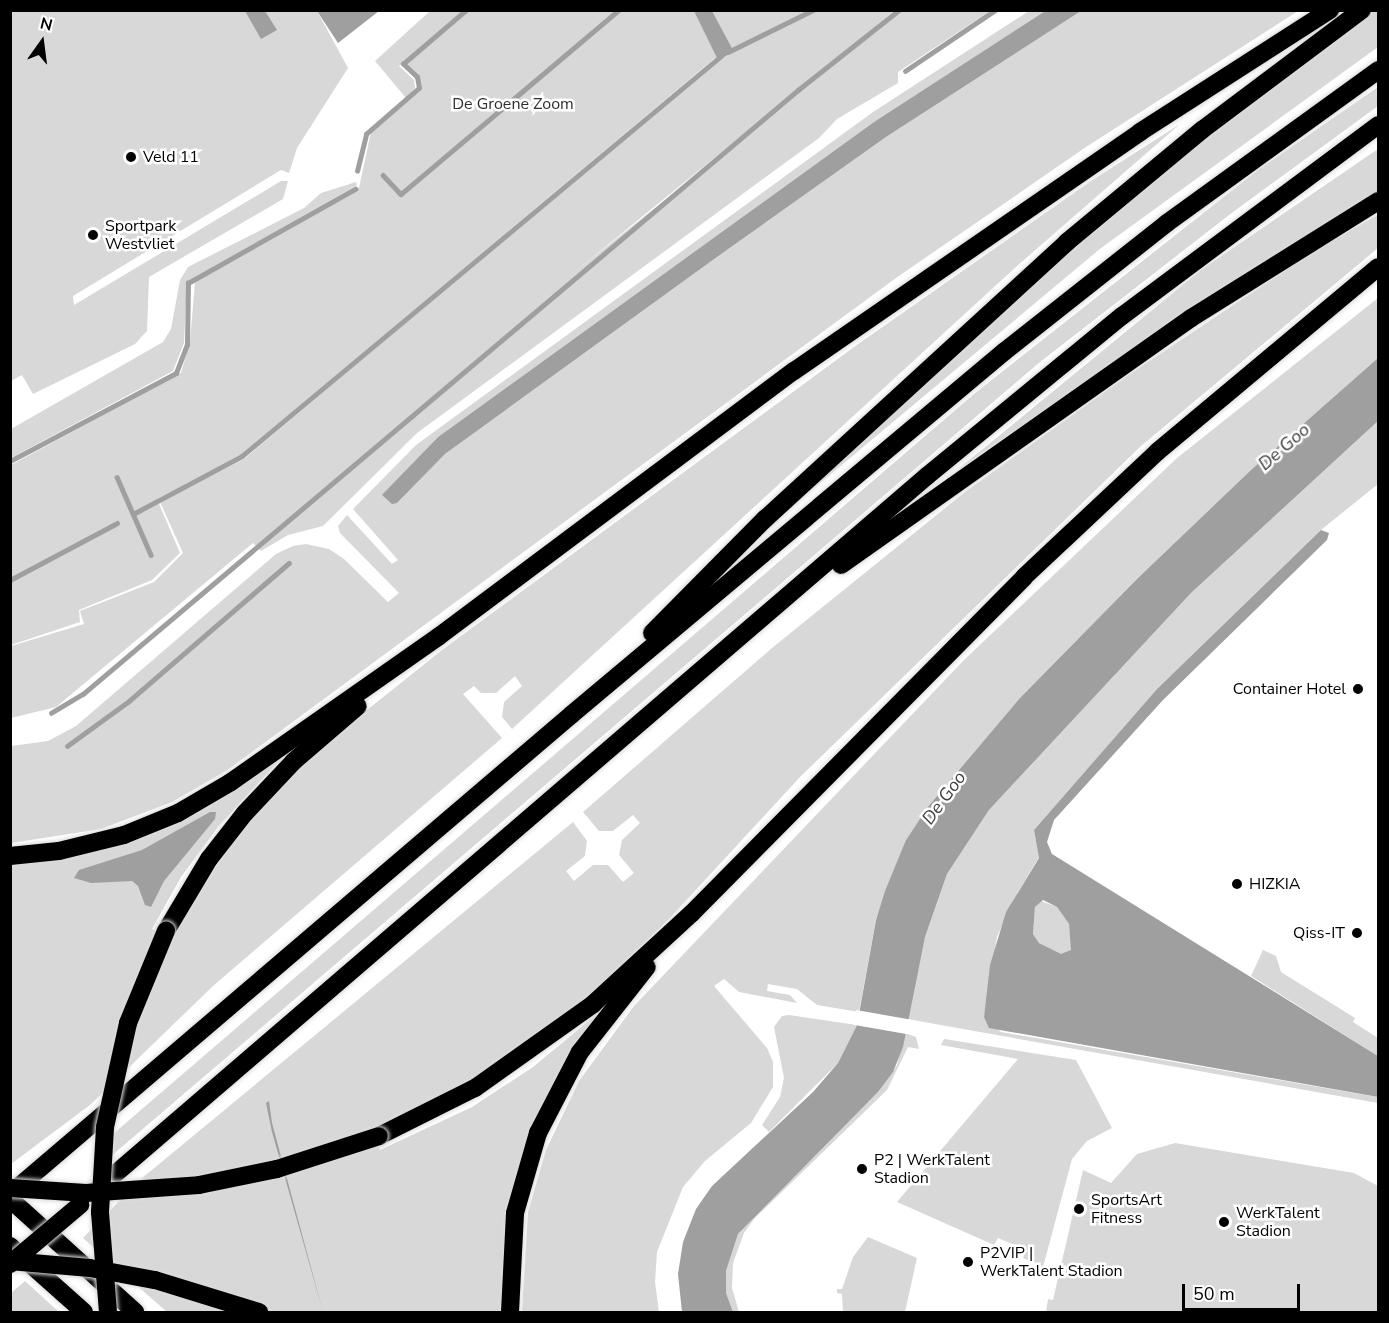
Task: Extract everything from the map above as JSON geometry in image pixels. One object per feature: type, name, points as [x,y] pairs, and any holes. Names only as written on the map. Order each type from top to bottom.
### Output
[{"type":"highway","points":[[10,856],[95,844],[178,813],[231,783],[438,637],[794,371],[1140,132],[1330,10]]},
{"type":"highway","points":[[571,715],[765,519],[1059,249],[1202,130],[1362,10]]},
{"type":"highway","points":[[10,1194],[571,715],[1092,281],[1378,70]]},
{"type":"highway","points":[[10,1263],[779,607],[927,476],[1122,316],[1378,125]]},
{"type":"highway","points":[[779,607],[944,496],[1069,401],[1191,318],[1378,201]]},
{"type":"highway","points":[[10,1188],[86,1193],[199,1185],[277,1169],[379,1136],[475,1088],[546,1041],[691,914],[1039,562],[1157,452],[1378,267]]},
{"type":"highway","points":[[108,1312],[100,1212],[105,1127],[128,1023],[166,931],[209,859],[266,789],[438,637]]},
{"type":"highway","points":[[510,1312],[515,1213],[530,1157],[548,1109],[590,1037],[691,914]]},
{"type":"highway","points":[[10,1199],[135,1312]]},
{"type":"highway","points":[[10,1246],[84,1312]]},
{"type":"highway","points":[[10,1263],[79,1267],[155,1280],[259,1312]]},
{"type":"green space","name":"Sportpark Westvliet","points":[[11,11],[317,11],[348,68],[297,148],[289,173],[281,170],[73,296],[74,305],[281,181],[288,181],[283,199],[149,277],[147,331],[135,344],[33,394],[22,375],[11,381]]},
{"type":"green space","points":[[430,11],[463,11],[399,66],[414,80],[415,88],[406,98],[375,61]]},
{"type":"green space","name":"De Groene Zoom","points":[[468,11],[809,11],[715,58],[242,454],[157,499],[180,553],[152,580],[79,610],[80,622],[11,645],[11,465],[181,373],[190,342],[195,282],[359,188],[371,132],[421,90],[418,76],[406,64]]},
{"type":"green space","points":[[818,11],[894,11],[572,274],[902,11],[990,11],[898,72],[898,83],[837,119],[819,138],[417,433],[323,526],[288,535],[261,551],[253,543],[56,707],[11,718],[11,646],[84,624],[80,611],[154,582],[183,553],[160,502],[244,459],[718,60]]},
{"type":"green space","points":[[1029,11],[1047,11],[874,122],[438,437],[383,495],[397,503],[445,454],[717,257],[886,137],[1081,11],[1298,11],[1086,147],[896,278],[226,771],[172,802],[101,829],[11,843],[11,746],[48,741],[76,726],[276,554],[293,546],[306,544],[329,549],[344,559],[388,602],[399,593],[340,533],[338,526],[347,515],[392,564],[398,560],[353,509],[416,445],[873,112]]},
{"type":"green space","points":[[1369,11],[1378,11],[1378,47],[1101,248],[808,493],[1011,300],[1198,139]]},
{"type":"green space","points":[[1378,87],[1378,106],[1233,212],[1040,362],[110,1157],[113,1134],[974,394],[1258,170]]},
{"type":"green space","points":[[1180,124],[1017,266],[512,729],[502,717],[504,702],[522,686],[515,676],[496,693],[481,693],[474,686],[463,694],[502,738],[213,986],[90,1105],[11,1164],[11,864],[58,859],[130,841],[285,754],[218,827],[181,877],[152,929],[171,938],[231,843],[287,778],[347,726],[442,650],[854,347],[1091,181]]},
{"type":"green space","points":[[1378,149],[1378,196],[1251,269],[956,471],[1201,270]]},
{"type":"green space","points":[[356,182],[357,185],[187,282],[184,343],[173,371],[11,458],[11,429],[163,342],[171,329],[180,280],[188,267],[304,208],[321,193]]},
{"type":"green space","points":[[1378,215],[1378,248],[1141,446],[800,777],[669,919],[584,1001],[478,1078],[373,1130],[380,1150],[472,1107],[533,1067],[608,1005],[547,1099],[504,1312],[167,1312],[83,1238],[141,1179],[573,822],[587,841],[585,856],[566,871],[574,881],[593,865],[608,865],[623,882],[634,873],[619,855],[622,840],[640,823],[633,815],[613,831],[599,831],[583,812],[772,648],[965,492],[1127,376],[1319,248]]},
{"type":"green space","points":[[1378,298],[1378,358],[1252,469],[1138,578],[1019,699],[927,808],[906,840],[876,919],[859,1012],[817,1005],[797,989],[768,984],[767,991],[790,995],[797,1003],[739,992],[724,979],[714,986],[767,1048],[773,1062],[773,1087],[751,1123],[705,1161],[683,1187],[657,1252],[655,1282],[659,1312],[522,1312],[528,1212],[546,1150],[579,1081],[634,1006],[964,660],[1177,458]]},
{"type":"green space","points":[[1378,421],[1378,484],[1321,530],[1157,689],[1034,830],[1039,857],[1012,902],[997,937],[984,1017],[1001,1032],[1378,1097],[1378,1103],[907,1019],[925,937],[947,874],[989,810],[1191,593]]},
{"type":"green space","points":[[1041,901],[1057,907],[1069,924],[1072,950],[1061,955],[1039,943],[1033,934],[1035,907]]},
{"type":"green space","points":[[1263,950],[1276,956],[1281,972],[1355,1018],[1353,1022],[1378,1038],[1378,1056],[1251,976]]},
{"type":"green space","points":[[789,1015],[857,1025],[838,1063],[769,1132],[762,1125],[780,1097],[784,1078],[774,1027],[782,1016]]},
{"type":"green space","points":[[905,1033],[916,1037],[919,1049],[908,1047],[887,1090],[754,1219],[744,1233],[733,1263],[732,1288],[739,1312],[733,1312],[726,1293],[726,1271],[738,1234],[878,1092],[897,1065]]},
{"type":"green space","points":[[944,1039],[1076,1060],[1112,1128],[1087,1141],[1072,1159],[1043,1267],[1023,1258],[1026,1250],[998,1238],[994,1245],[897,1202],[1018,1059],[941,1045]]},
{"type":"green space","name":"WerkTalent Stadion","points":[[1175,1143],[1354,1173],[1378,1186],[1378,1312],[1046,1312],[1048,1299],[1053,1300],[1083,1170],[1111,1183],[1137,1154]]},
{"type":"green space","points":[[868,1237],[917,1258],[905,1312],[843,1312],[842,1294],[837,1293],[837,1289],[842,1289],[853,1257]]},
{"type":"green space","points":[[25,1281],[59,1312],[11,1312],[11,1293]]},
{"type":"water","points":[[1047,10],[1081,11],[886,137],[717,257],[445,454],[397,503],[392,504],[382,495],[438,437],[874,122]]},
{"type":"water","points":[[245,11],[265,11],[277,30],[261,39]]},
{"type":"water","points":[[317,11],[379,11],[338,43]]},
{"type":"water","points":[[694,11],[712,11],[734,52],[718,60]]},
{"type":"water","name":"De Goo","points":[[1378,358],[1378,421],[1191,593],[989,810],[947,874],[925,937],[903,1047],[893,1072],[878,1092],[738,1234],[726,1271],[726,1293],[733,1312],[682,1312],[678,1274],[683,1242],[696,1209],[712,1186],[813,1092],[838,1063],[857,1025],[876,920],[885,891],[906,840],[927,808],[1019,699],[1138,578],[1252,469]]},
{"type":"water","points":[[1321,530],[1329,533],[1327,540],[1163,700],[1054,820],[1047,842],[1052,854],[1378,1056],[1378,1097],[989,1028],[984,1017],[990,965],[1006,912],[1039,858],[1034,830],[1157,689]],"holes":[[[1043,900],[1057,907],[1069,924],[1071,950],[1061,954],[1039,943],[1033,934],[1035,907]]]},
{"type":"water","points":[[210,812],[216,812],[215,819],[164,881],[151,907],[145,905],[138,886],[132,881],[91,883],[74,878],[79,870],[142,850]]},
{"type":"water","points":[[269,1101],[272,1123],[323,1312],[272,1132],[266,1103]]},
{"type":"pier","points":[[856,1010],[910,1020],[908,1034],[853,1025]]},
{"type":"waterway","points":[[357,171],[366,134],[419,88],[417,77],[403,64],[466,10]]},
{"type":"waterway","points":[[383,175],[401,194],[619,10]]},
{"type":"waterway","points":[[728,52],[813,10]]},
{"type":"waterway","points":[[51,713],[83,694],[798,90],[899,10]]},
{"type":"waterway","points":[[905,71],[995,10]]},
{"type":"waterway","points":[[133,514],[242,456],[721,56]]},
{"type":"waterway","points":[[10,461],[176,373],[187,345],[188,283],[355,189]]},
{"type":"waterway","points":[[117,477],[151,555]]},
{"type":"waterway","points":[[10,580],[117,523]]},
{"type":"waterway","points":[[67,746],[129,701],[289,563]]},
{"type":"place","name":"Veld 11","points":[[131,157]]},
{"type":"place","name":"Sportpark Westvliet","points":[[93,235]]},
{"type":"place","name":"Container Hotel","points":[[1358,689]]},
{"type":"place","name":"HIZKIA","points":[[1237,884]]},
{"type":"place","name":"Qiss-IT","points":[[1357,933]]},
{"type":"place","name":"P2 | WerkTalent Stadion","points":[[862,1169]]},
{"type":"place","name":"SportsArt Fitness","points":[[1079,1209]]},
{"type":"place","name":"WerkTalent Stadion","points":[[1224,1222]]},
{"type":"place","name":"P2VIP | WerkTalent Stadion","points":[[968,1262]]}]
